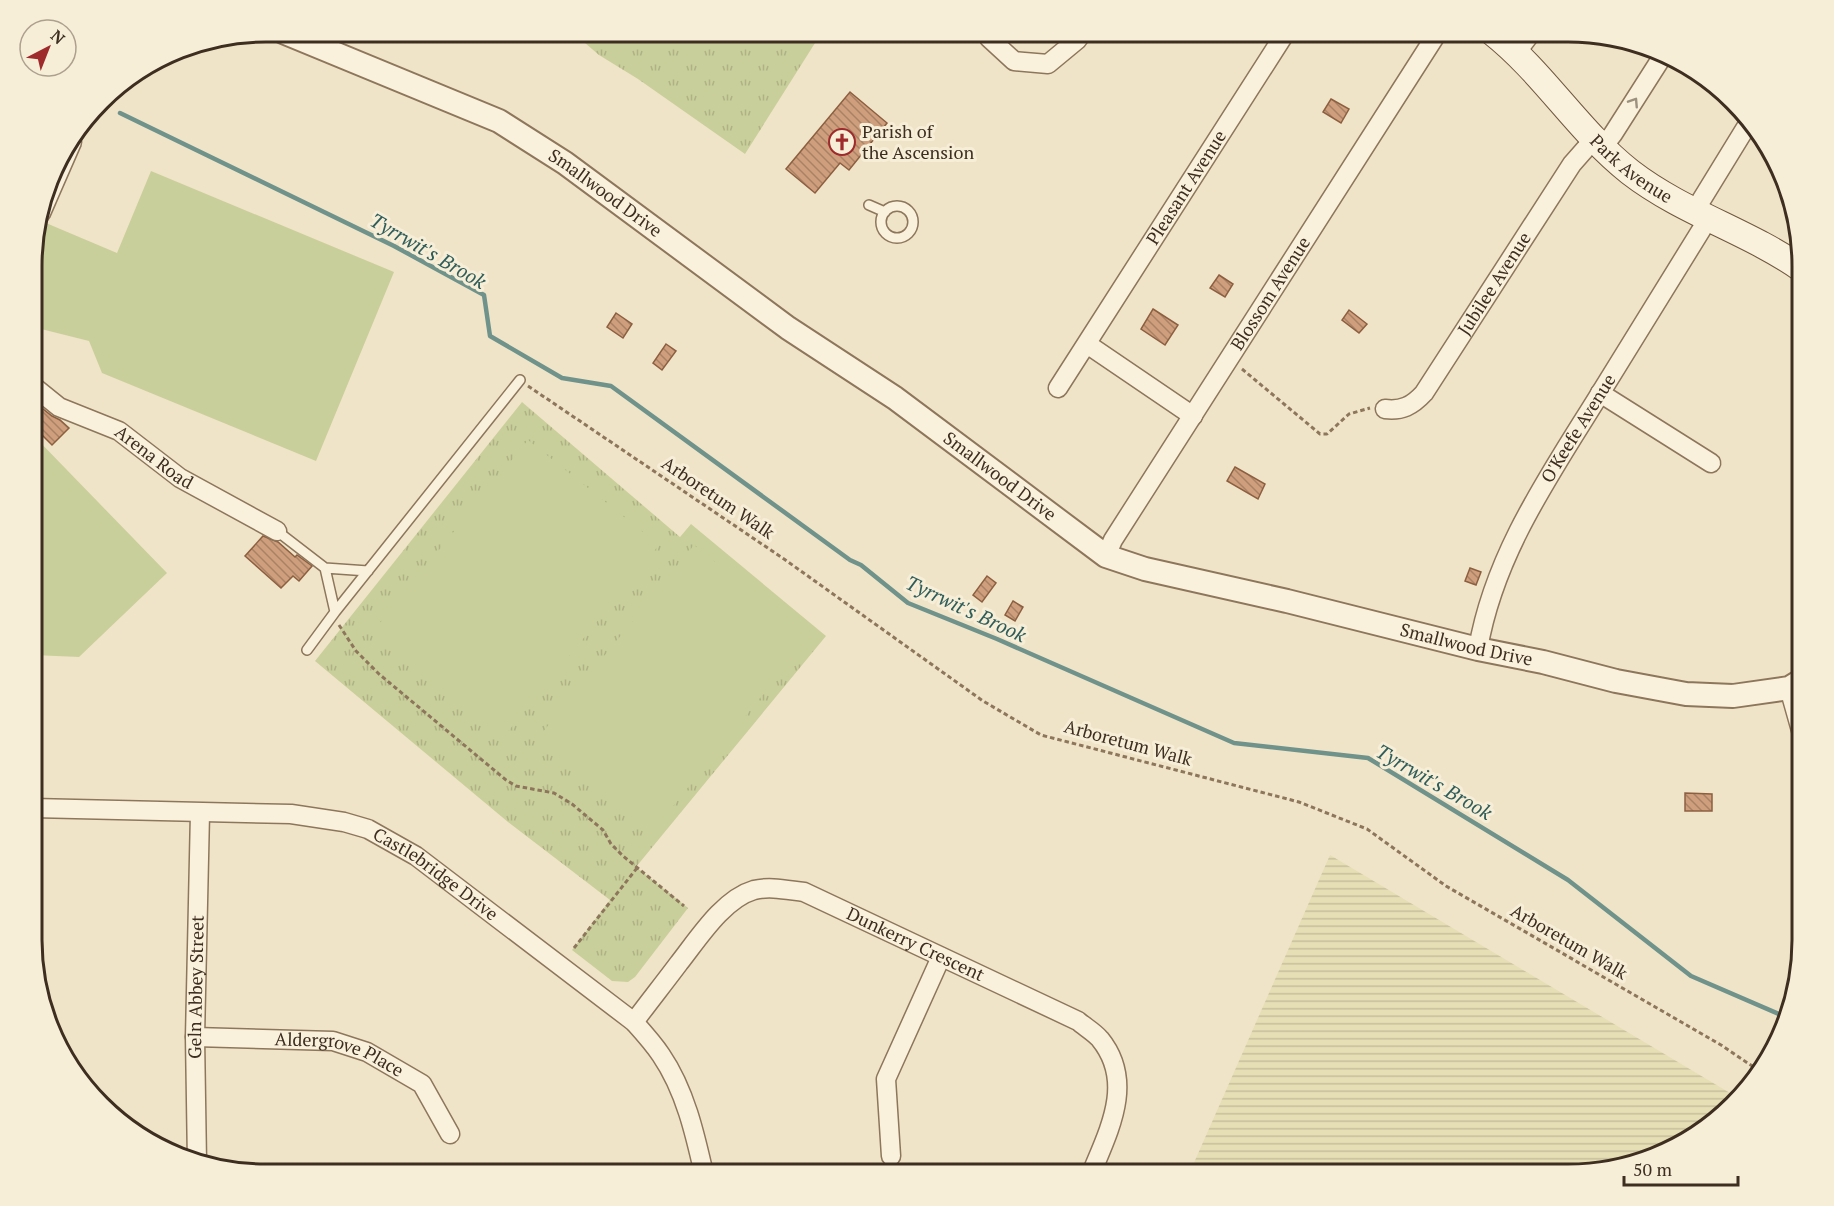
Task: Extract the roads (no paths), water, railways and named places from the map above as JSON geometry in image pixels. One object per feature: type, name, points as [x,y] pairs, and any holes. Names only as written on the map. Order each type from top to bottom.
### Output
[{"type":"main road","name":"Park Avenue","points":[[1503,42],[1534,71],[1598,143],[1645,182],[1701,215],[1792,263]]},
{"type":"street","name":"Smallwood Drive","points":[[307,42],[499,121],[565,163],[789,328],[904,405],[1106,555],[1145,569],[1616,681],[1686,694],[1733,696],[1792,685]]},
{"type":"street","points":[[993,42],[1014,61],[1048,64],[1075,42]]},
{"type":"street","name":"Pleasant Avenue","points":[[1058,388],[1280,42]]},
{"type":"street","name":"Blossom Avenue","points":[[1106,555],[1113,540],[1432,42]]},
{"type":"street","points":[[1516,53],[1524,42]]},
{"type":"street","name":"Jubilee Avenue","points":[[1385,408],[1407,407],[1424,393],[1572,164],[1613,134],[1659,62]]},
{"type":"street","name":"O'Keefe Avenue","points":[[1478,649],[1488,604],[1503,563],[1532,503],[1600,393],[1701,215],[1745,129]]},
{"type":"street","points":[[1086,344],[1193,416]]},
{"type":"street","name":"Arena Road","points":[[42,393],[59,407],[119,431],[180,478],[277,531]]},
{"type":"street","points":[[1600,393],[1711,462]]},
{"type":"street","name":"Castlebridge Drive","points":[[42,808],[291,814],[344,822],[368,829],[417,856],[634,1022],[661,1054],[674,1079],[692,1125],[702,1164]]},
{"type":"street","name":"Geln Abbey Street","points":[[197,1153],[195,1037],[200,813]]},
{"type":"street","name":"Dunkerry Crescent","points":[[634,1022],[710,924],[729,904],[754,890],[776,888],[804,892],[1078,1021],[1099,1038],[1114,1061],[1118,1092],[1113,1120],[1095,1164]]},
{"type":"street","points":[[891,1156],[886,1079],[941,957]]},
{"type":"street","name":"Aldergrove Place","points":[[195,1037],[333,1041],[367,1052],[423,1084],[450,1134]]},
{"type":"lane","points":[[869,205],[885,212]]},
{"type":"lane","points":[[307,650],[520,380]]},
{"type":"lane","points":[[277,531],[325,568],[368,570]]},
{"type":"lane","points":[[325,568],[335,612]]},
{"type":"waterway","name":"Tyrrwit's Brook","points":[[120,113],[394,246],[484,295],[490,336],[562,378],[611,386],[850,560],[861,565],[908,603],[997,639],[1234,743],[1368,758],[1568,880],[1691,976],[1779,1014]]},
{"type":"place","name":"Parish of the Ascension","points":[[842,142]]}]
